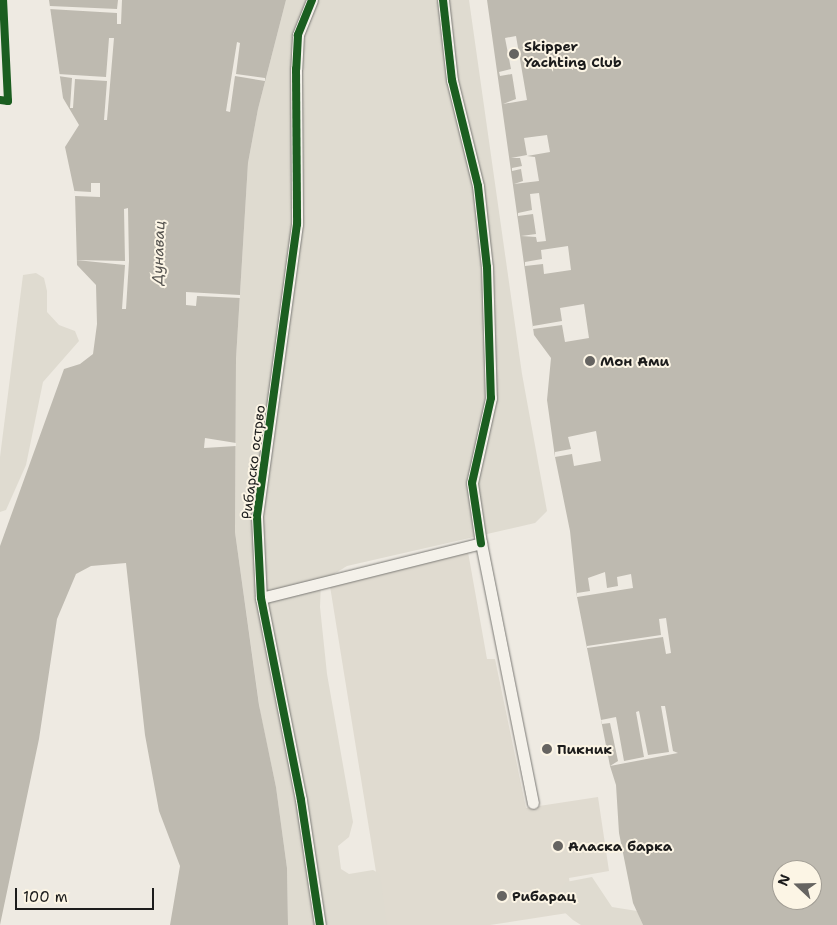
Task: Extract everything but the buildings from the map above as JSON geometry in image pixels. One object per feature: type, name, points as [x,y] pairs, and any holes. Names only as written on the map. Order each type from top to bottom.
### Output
[{"type":"street","name":"Рибарско острво","points":[[312,0],[298,35],[297,224],[257,517],[261,598],[301,800],[320,925]]},
{"type":"street","points":[[442,0],[451,69],[478,186],[487,267],[491,398],[472,483],[481,543],[533,803]]},
{"type":"street","points":[[261,598],[481,543]]},
{"type":"shaded area","points":[[286,0],[469,0],[522,374],[547,511],[535,523],[347,566],[321,582],[320,607],[327,674],[353,822],[349,837],[338,846],[341,869],[349,874],[373,870],[380,874],[387,925],[288,925],[287,868],[276,787],[260,711],[235,532],[236,359],[248,163],[258,109]]},
{"type":"shaded area","points":[[36,273],[44,278],[47,291],[47,312],[59,325],[75,331],[79,341],[43,382],[26,465],[6,510],[0,512],[0,457],[23,275]]},
{"type":"shaded area","points":[[468,552],[487,659],[495,659],[526,808],[598,797],[609,871],[569,878],[574,912],[490,925],[346,925],[376,872],[329,580]]},
{"type":"shaded area","points":[[592,877],[612,907],[637,911],[643,925],[581,925],[561,909],[558,892],[566,882]]},
{"type":"water","name":"Дунавац","points":[[49,0],[286,0],[258,109],[248,163],[236,359],[235,532],[259,705],[276,787],[287,868],[288,925],[170,925],[180,866],[159,811],[145,735],[126,563],[91,566],[76,574],[57,619],[39,739],[0,925],[0,546],[64,369],[80,364],[93,354],[97,324],[96,285],[77,265],[75,194],[65,147],[79,125],[63,98]]},
{"type":"water","points":[[487,0],[837,0],[837,925],[643,925],[633,903],[619,833],[616,785],[610,766],[577,597],[570,531],[555,457],[547,400],[551,358],[534,335]]},
{"type":"pier","points":[[118,0],[122,0],[121,24],[117,24],[117,13],[49,9],[50,6],[117,9]]},
{"type":"pier","name":"Skipper Yachting Club","points":[[516,36],[527,100],[503,104],[516,99],[512,74],[500,76],[499,72],[511,69],[505,38]]},
{"type":"pier","points":[[109,38],[114,38],[107,120],[104,120],[107,81],[75,79],[73,108],[70,108],[72,78],[58,76],[58,74],[106,77]]},
{"type":"pier","points":[[237,42],[240,43],[236,74],[265,78],[265,81],[235,76],[230,112],[226,111]]},
{"type":"pier","points":[[547,135],[550,152],[527,156],[535,157],[539,181],[514,184],[523,181],[521,169],[512,171],[512,168],[522,166],[520,158],[511,158],[527,155],[524,138]]},
{"type":"pier","points":[[91,183],[100,183],[100,197],[75,196],[74,191],[91,192]]},
{"type":"pier","points":[[539,193],[546,241],[537,242],[536,237],[521,236],[536,234],[533,214],[518,216],[518,213],[532,210],[530,194]]},
{"type":"pier","points":[[128,208],[129,261],[126,309],[122,309],[125,265],[76,260],[125,261],[124,209]]},
{"type":"pier","points":[[568,246],[571,270],[544,274],[543,264],[525,266],[525,262],[542,259],[541,250]]},
{"type":"pier","points":[[186,292],[240,295],[240,298],[197,296],[196,306],[186,305]]},
{"type":"pier","points":[[584,304],[589,338],[565,342],[562,325],[533,329],[533,326],[562,321],[560,308]]},
{"type":"pier","points":[[596,431],[601,461],[574,466],[572,454],[555,457],[555,452],[571,449],[568,437]]},
{"type":"pier","points":[[205,438],[236,443],[236,446],[204,448]]},
{"type":"pier","points":[[605,572],[607,588],[618,586],[617,577],[631,574],[633,588],[577,597],[577,593],[590,591],[588,578]]},
{"type":"pier","points":[[666,618],[671,653],[666,654],[663,637],[587,648],[587,646],[661,635],[659,619]]},
{"type":"pier","points":[[661,706],[665,706],[673,751],[678,753],[610,766],[618,761],[610,723],[602,724],[601,720],[616,717],[624,761],[644,757],[636,712],[639,711],[648,755],[669,752]]},
{"type":"cycle path","points":[[0,100],[8,101],[3,0]]},
{"type":"cycle path","points":[[312,0],[298,35],[296,69],[297,224],[257,517],[261,598],[301,800],[320,925]]},
{"type":"cycle path","points":[[443,0],[452,80],[478,186],[487,267],[491,398],[472,483],[481,543]]},
{"type":"place","name":"Skipper Yachting Club","points":[[514,54]]},
{"type":"place","name":"Мон Ами","points":[[590,361]]},
{"type":"place","name":"Пикник","points":[[547,749]]},
{"type":"place","name":"Аласка барка","points":[[558,846]]},
{"type":"place","name":"Рибарац","points":[[502,896]]}]
